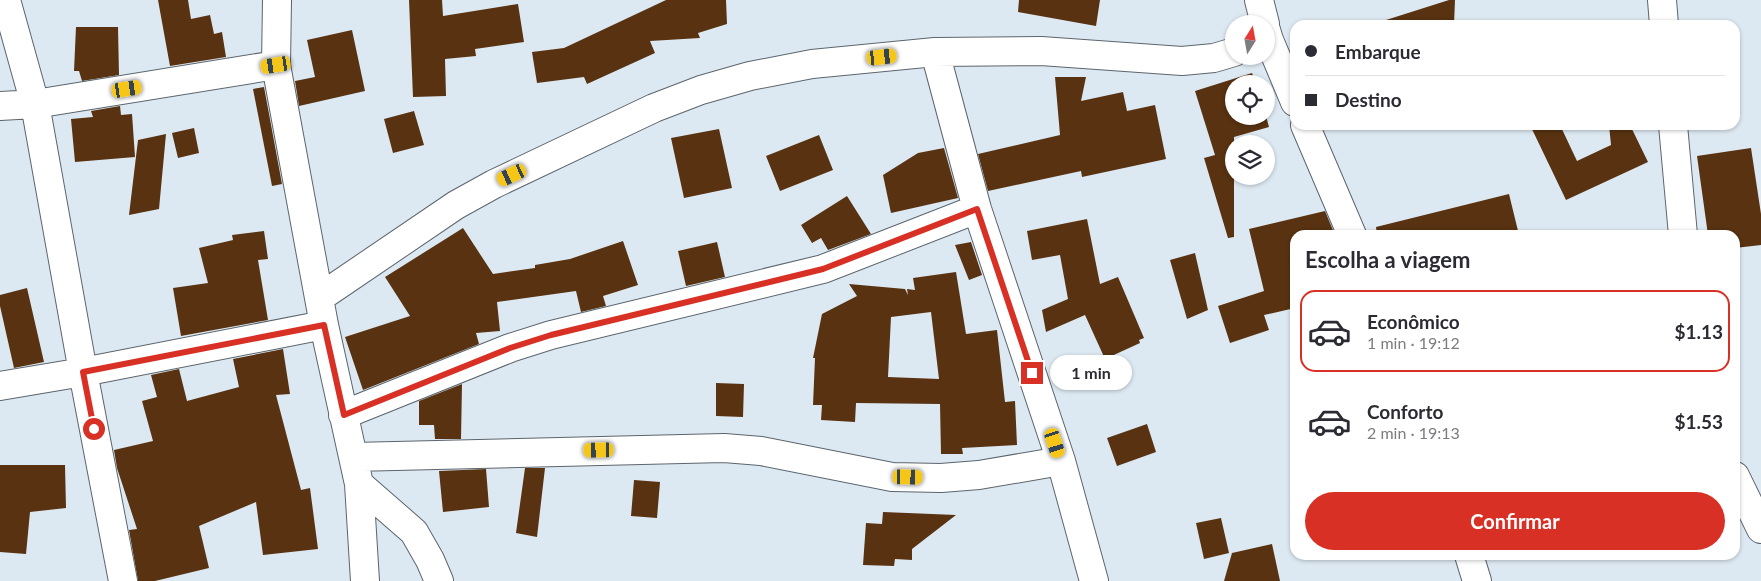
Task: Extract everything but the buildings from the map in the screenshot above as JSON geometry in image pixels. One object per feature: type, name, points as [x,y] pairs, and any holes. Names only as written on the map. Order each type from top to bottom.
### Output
[{"type":"street","points":[[6,0],[34,104],[122,581]]},
{"type":"street","points":[[277,0],[276,65],[324,325],[359,484],[357,580]]},
{"type":"street","points":[[1259,0],[1262,15]]},
{"type":"street","points":[[1662,0],[1664,20]]},
{"type":"street","points":[[319,298],[456,205],[494,184],[654,108],[701,90],[812,64],[935,52],[1041,50],[1182,61],[1214,58],[1225,55]]},
{"type":"street","points":[[935,52],[977,209],[1061,461],[1094,581]]},
{"type":"street","points":[[1275,55],[1290,90]]},
{"type":"street","points":[[0,106],[34,104],[276,65]]},
{"type":"street","points":[[1307,130],[1350,230]]},
{"type":"street","points":[[1673,130],[1683,230]]},
{"type":"street","points":[[344,415],[510,348],[551,335],[823,269],[977,209]]},
{"type":"street","points":[[0,386],[83,372],[324,325]]},
{"type":"street","points":[[353,457],[724,448],[761,451],[892,477],[941,478],[979,475],[1061,461]]},
{"type":"street","points":[[359,484],[414,532],[430,560],[439,581]]},
{"type":"street","points":[[1740,486],[1761,529]]},
{"type":"street","points":[[1470,560],[1477,581]]},
{"type":"route","points":[[94,429],[83,372],[324,325],[344,415],[510,348],[551,335],[823,269],[977,209],[1032,373]]}]
